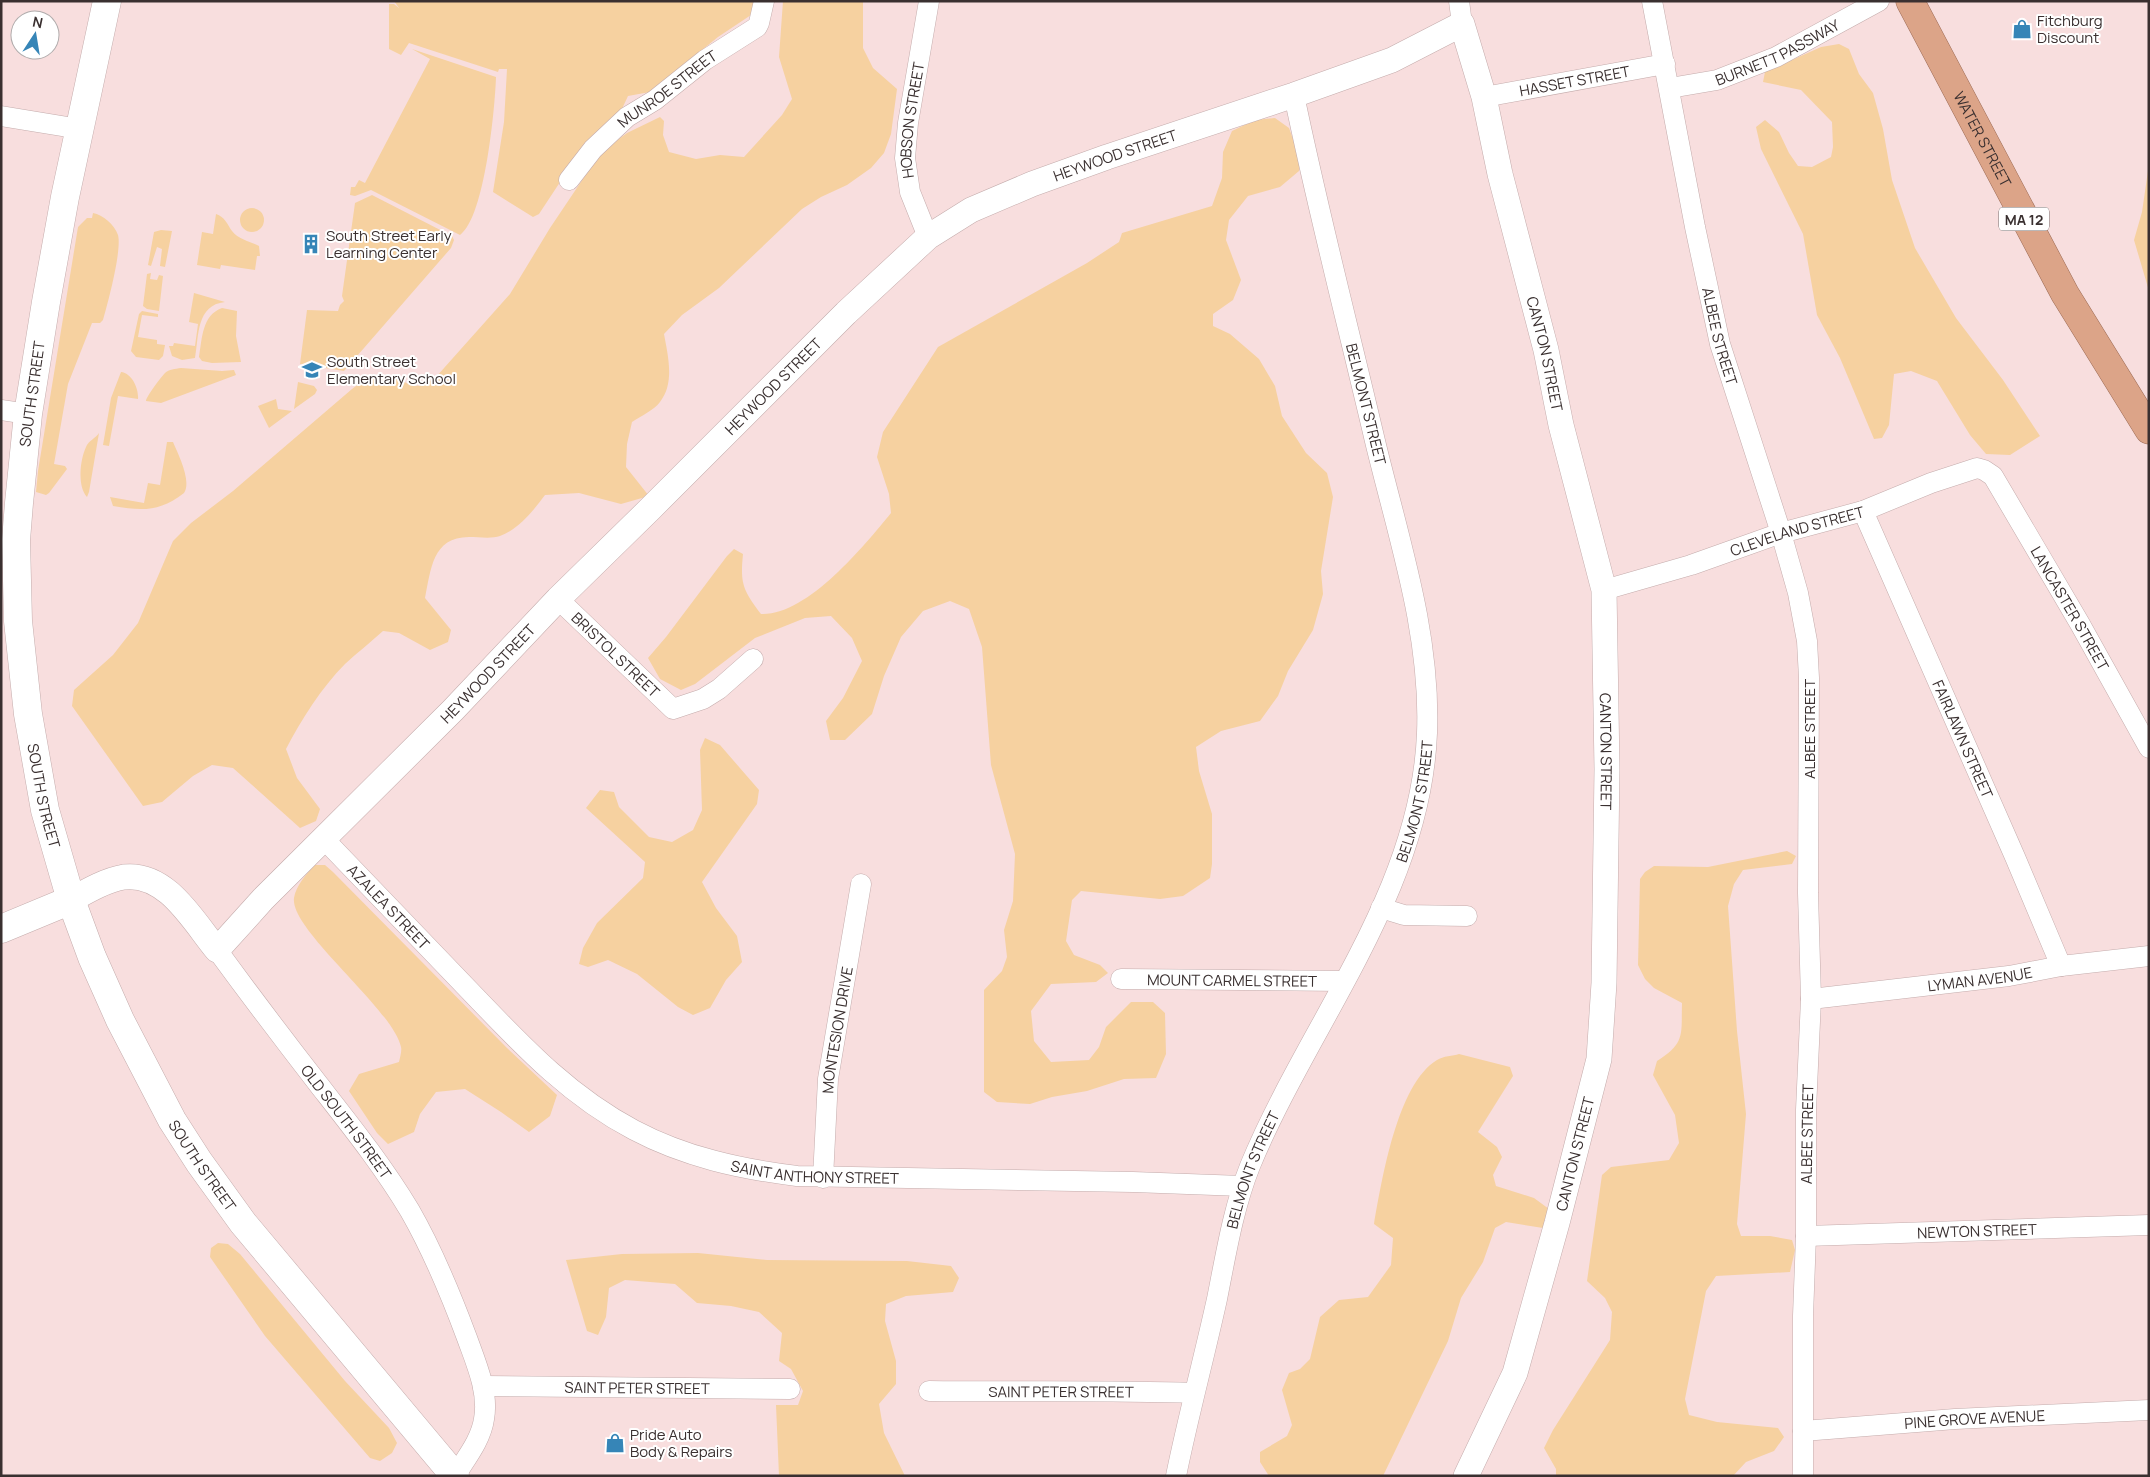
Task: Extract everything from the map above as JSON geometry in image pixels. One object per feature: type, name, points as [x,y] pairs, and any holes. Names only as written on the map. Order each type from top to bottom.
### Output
[{"type":"highway","name":"WATER STREET","points":[[1910,1],[2065,294],[2149,430]]},
{"type":"main road","name":"SOUTH STREET","points":[[108,1],[65,197],[46,302],[28,414],[16,540],[18,621],[28,714],[44,810],[71,900],[92,957],[120,1020],[172,1120],[199,1162],[270,1256],[455,1476]]},
{"type":"main road","points":[[1,929],[71,900]]},
{"type":"street","name":"MUNROE STREET","points":[[569,180],[594,149],[626,116],[655,100],[705,60],[756,27],[764,1]]},
{"type":"street","name":"HOBSON STREET","points":[[928,237],[910,192],[906,158],[908,123],[929,1]]},
{"type":"street","name":"ALBEE STREET","points":[[1652,1],[1695,227],[1720,344],[1781,533],[1798,593],[1806,641],[1809,678],[1808,893],[1811,999],[1806,1110],[1803,1476]]},
{"type":"street","name":"BURNETT PASSWAY","points":[[1670,88],[1718,80],[1776,57],[1879,1]]},
{"type":"street","name":"HEYWOOD STREET","points":[[216,950],[323,838],[453,710],[558,599],[650,510],[846,313],[928,237],[971,210],[1032,184],[1392,60],[1461,13]]},
{"type":"street","name":"CANTON STREET","points":[[1461,13],[1484,97],[1500,174],[1546,350],[1561,425],[1604,590],[1607,770],[1604,983],[1599,1059],[1516,1373],[1466,1476]]},
{"type":"street","name":"HASSET STREET","points":[[1484,97],[1665,64]]},
{"type":"street","name":"BELMONT STREET","points":[[1176,1476],[1242,1186],[1258,1147],[1381,908],[1406,851],[1421,788],[1427,733],[1424,673],[1418,619],[1404,549],[1356,362],[1294,95]]},
{"type":"street","points":[[1,116],[80,129]]},
{"type":"street","points":[[1,410],[28,414]]},
{"type":"street","name":"CLEVELAND STREET","points":[[1604,590],[1691,565],[1781,533],[1863,511],[1932,483],[1977,468],[1988,472]]},
{"type":"street","name":"LANCASTER STREET","points":[[1988,472],[1993,476],[2067,602],[2149,748]]},
{"type":"street","name":"FAIRLAWN STREET","points":[[1863,511],[2061,966]]},
{"type":"street","name":"BRISTOL STREET","points":[[558,599],[673,709],[703,699],[720,689],[753,659]]},
{"type":"street","name":"AZALEA STREET","points":[[323,838],[454,975]]},
{"type":"street","name":"OLD SOUTH STREET","points":[[71,900],[99,886],[122,878],[151,880],[158,884],[177,901],[216,950],[371,1152],[410,1211],[434,1258],[456,1310],[483,1386],[484,1419],[477,1440],[455,1476]]},
{"type":"street","name":"MONTESION DRIVE","points":[[823,1178],[828,1079],[862,884]]},
{"type":"street","points":[[1381,908],[1404,915],[1467,916]]},
{"type":"street","name":"LYMAN AVENUE","points":[[1811,999],[2010,976],[2061,966],[2149,956]]},
{"type":"street","name":"SAINT ANTHONY STREET","points":[[454,975],[514,1038],[563,1084],[598,1109],[634,1131],[673,1148],[713,1162],[755,1171],[823,1178],[1133,1182],[1242,1186]]},
{"type":"street","name":"MOUNT CARMEL STREET","points":[[1121,979],[1344,980]]},
{"type":"street","name":"NEWTON STREET","points":[[1806,1236],[2149,1225]]},
{"type":"street","name":"SAINT PETER STREET","points":[[483,1386],[790,1390]]},
{"type":"street","name":"SAINT PETER STREET","points":[[929,1391],[1194,1393]]},
{"type":"street","name":"PINE GROVE AVENUE","points":[[1803,1431],[1955,1419],[2149,1410]]},
{"type":"shaded area","points":[[394,1],[755,1],[754,13],[718,37],[650,92],[628,96],[621,111],[570,167],[539,214],[533,217],[493,192],[504,122],[507,69],[499,69],[498,72],[409,43],[401,55],[389,49],[389,4],[394,4],[399,8]]},
{"type":"shaded area","points":[[783,1],[863,1],[863,48],[873,68],[897,89],[891,134],[884,153],[871,168],[847,185],[821,197],[802,209],[719,288],[682,315],[664,334],[669,369],[668,386],[665,395],[651,410],[632,422],[627,444],[626,467],[649,496],[621,504],[579,493],[545,495],[525,519],[507,533],[493,537],[457,538],[440,549],[432,566],[425,598],[451,630],[448,642],[430,650],[399,633],[383,631],[345,664],[328,683],[305,715],[286,749],[297,778],[320,809],[316,821],[300,828],[233,768],[212,765],[193,776],[162,802],[143,806],[72,706],[74,690],[113,655],[138,623],[173,541],[191,523],[233,491],[364,380],[394,375],[410,385],[420,386],[436,377],[510,294],[550,228],[601,152],[627,133],[660,117],[664,121],[663,135],[669,152],[696,159],[720,155],[744,157],[782,115],[792,99],[779,57]]},
{"type":"shaded area","points":[[1839,44],[1849,49],[1859,74],[1873,93],[1883,129],[1892,180],[1915,248],[1956,318],[2003,380],[2040,436],[2010,455],[1986,454],[1970,435],[1937,381],[1911,371],[1894,374],[1889,425],[1882,438],[1874,439],[1840,358],[1817,315],[1803,234],[1761,149],[1756,127],[1765,120],[1779,132],[1789,153],[1798,166],[1812,167],[1831,157],[1833,147],[1832,122],[1801,90],[1763,82],[1765,72],[1821,47]]},
{"type":"shaded area","points":[[412,49],[496,77],[491,136],[482,185],[469,224],[460,235],[371,190],[355,196],[350,195],[351,187],[355,187],[359,180],[365,183],[430,59]]},
{"type":"shaded area","points":[[1275,118],[1289,128],[1300,158],[1299,171],[1280,187],[1248,196],[1229,220],[1226,240],[1241,280],[1233,300],[1213,314],[1213,326],[1230,334],[1259,359],[1275,386],[1282,416],[1306,453],[1327,473],[1333,497],[1321,571],[1323,594],[1313,630],[1288,671],[1278,696],[1260,721],[1221,731],[1196,747],[1199,771],[1212,814],[1212,864],[1210,878],[1183,896],[1160,899],[1081,891],[1072,900],[1066,941],[1074,955],[1100,965],[1108,973],[1096,982],[1051,984],[1031,1011],[1034,1041],[1051,1062],[1089,1060],[1099,1047],[1106,1027],[1131,1002],[1153,1002],[1165,1013],[1166,1054],[1156,1078],[1124,1079],[1087,1091],[1052,1097],[1030,1104],[997,1102],[984,1092],[984,990],[1002,971],[1007,957],[1004,930],[1013,901],[1015,854],[991,765],[982,647],[969,609],[950,601],[923,611],[901,637],[884,676],[872,714],[845,740],[830,740],[826,721],[843,698],[862,661],[852,638],[831,616],[805,618],[755,638],[695,684],[681,690],[660,679],[648,658],[734,549],[743,554],[742,573],[744,586],[750,599],[761,614],[779,612],[797,604],[833,577],[866,543],[891,513],[889,494],[877,457],[883,432],[938,347],[1087,263],[1119,242],[1122,233],[1212,206],[1222,178],[1223,152],[1232,131],[1255,120]]},
{"type":"shaded area","points":[[2149,164],[2149,291],[2134,240],[2142,212]]},
{"type":"shaded area","points":[[372,195],[452,236],[454,240],[451,248],[344,371],[300,364],[307,310],[338,311],[344,301],[342,296],[355,203]]},
{"type":"shaded area","points":[[252,208],[261,211],[264,220],[261,229],[252,232],[243,229],[240,220],[243,211]]},
{"type":"shaded area","points":[[93,213],[108,221],[118,235],[116,264],[103,320],[100,323],[92,323],[68,384],[54,464],[65,466],[67,469],[46,495],[36,492],[38,471],[78,227],[87,218],[92,218]]},
{"type":"shaded area","points":[[216,214],[224,219],[238,236],[259,246],[260,256],[257,256],[255,270],[221,265],[220,269],[197,265],[202,232],[213,234]]},
{"type":"shaded area","points":[[161,230],[172,231],[165,267],[160,266],[162,249],[157,247],[151,266],[148,265],[154,232]]},
{"type":"shaded area","points":[[151,273],[150,279],[157,280],[159,275],[163,276],[159,311],[147,309],[143,306],[147,274]]},
{"type":"shaded area","points":[[194,293],[225,302],[216,304],[204,315],[199,331],[195,358],[182,360],[172,356],[169,346],[173,346],[174,343],[195,346],[198,324],[189,322]]},
{"type":"shaded area","points":[[222,308],[237,311],[236,336],[241,362],[212,363],[202,361],[199,357],[204,328],[210,316]]},
{"type":"shaded area","points":[[142,311],[158,314],[158,317],[142,315],[138,337],[157,340],[157,344],[165,345],[163,356],[159,360],[136,357],[131,351],[139,314]]},
{"type":"shaded area","points":[[181,368],[234,370],[236,375],[161,403],[146,401],[165,373]]},
{"type":"shaded area","points":[[121,372],[128,375],[134,382],[138,399],[118,396],[109,446],[103,445],[111,398]]},
{"type":"shaded area","points":[[298,382],[314,386],[317,390],[315,394],[294,409]]},
{"type":"shaded area","points":[[276,399],[278,409],[292,411],[269,428],[258,406]]},
{"type":"shaded area","points":[[99,433],[87,497],[82,486],[80,473],[82,459],[87,445]]},
{"type":"shaded area","points":[[167,442],[173,442],[183,468],[186,482],[184,493],[167,504],[150,509],[113,506],[110,497],[144,503],[148,483],[160,485]]},
{"type":"shaded area","points":[[705,738],[720,745],[759,790],[757,804],[702,882],[716,908],[737,936],[742,962],[726,980],[710,1008],[693,1015],[678,1007],[637,974],[608,960],[588,967],[579,964],[583,948],[597,923],[643,878],[645,862],[586,808],[600,790],[614,792],[619,807],[649,837],[672,842],[693,830],[702,810],[700,750]]},
{"type":"shaded area","points":[[1787,851],[1796,856],[1792,864],[1743,870],[1734,884],[1728,906],[1737,1031],[1746,1114],[1737,1224],[1741,1236],[1770,1236],[1792,1240],[1795,1250],[1790,1272],[1716,1276],[1706,1291],[1685,1399],[1689,1415],[1717,1422],[1778,1428],[1784,1437],[1774,1451],[1746,1462],[1733,1476],[1556,1476],[1556,1469],[1544,1448],[1553,1430],[1610,1340],[1612,1312],[1605,1298],[1587,1281],[1602,1175],[1611,1167],[1669,1160],[1679,1143],[1675,1115],[1653,1075],[1657,1061],[1673,1049],[1680,1037],[1682,1003],[1654,988],[1645,979],[1638,965],[1640,879],[1645,872],[1654,866],[1708,867]]},
{"type":"shaded area","points":[[314,865],[325,865],[333,872],[507,1048],[557,1095],[550,1116],[529,1132],[465,1089],[436,1092],[420,1114],[414,1132],[388,1144],[377,1133],[349,1091],[359,1074],[399,1062],[401,1047],[394,1031],[380,1012],[324,949],[297,912],[294,898],[295,893],[302,880]]},
{"type":"shaded area","points":[[1459,1054],[1510,1067],[1513,1076],[1478,1132],[1497,1147],[1502,1157],[1493,1175],[1496,1186],[1534,1198],[1549,1209],[1543,1228],[1506,1222],[1495,1228],[1483,1262],[1461,1298],[1448,1341],[1383,1476],[1269,1476],[1260,1462],[1260,1452],[1287,1436],[1292,1425],[1282,1390],[1289,1373],[1300,1369],[1310,1359],[1320,1317],[1339,1300],[1368,1297],[1391,1265],[1393,1238],[1374,1224],[1387,1159],[1402,1111],[1411,1090],[1423,1072],[1437,1060]]},
{"type":"shaded area","points":[[218,1243],[228,1244],[240,1254],[345,1381],[389,1428],[397,1443],[392,1453],[380,1461],[370,1458],[265,1336],[210,1257],[211,1248]]},
{"type":"shaded area","points":[[698,1253],[767,1260],[907,1261],[951,1266],[959,1278],[953,1292],[906,1296],[886,1304],[885,1321],[896,1361],[896,1384],[879,1404],[884,1433],[905,1476],[779,1476],[776,1405],[798,1405],[803,1391],[791,1369],[779,1361],[782,1333],[759,1312],[731,1306],[697,1303],[675,1284],[625,1280],[609,1288],[606,1317],[598,1335],[587,1331],[566,1260],[622,1254]]},
{"type":"place","name":"Fitchburg Discount","points":[[2022,29]]},
{"type":"place","name":"South Street Early Learning Center","points":[[311,244]]},
{"type":"place","name":"South Street Elementary School","points":[[312,370]]},
{"type":"place","name":"Pride Auto Body & Repairs","points":[[615,1443]]}]
